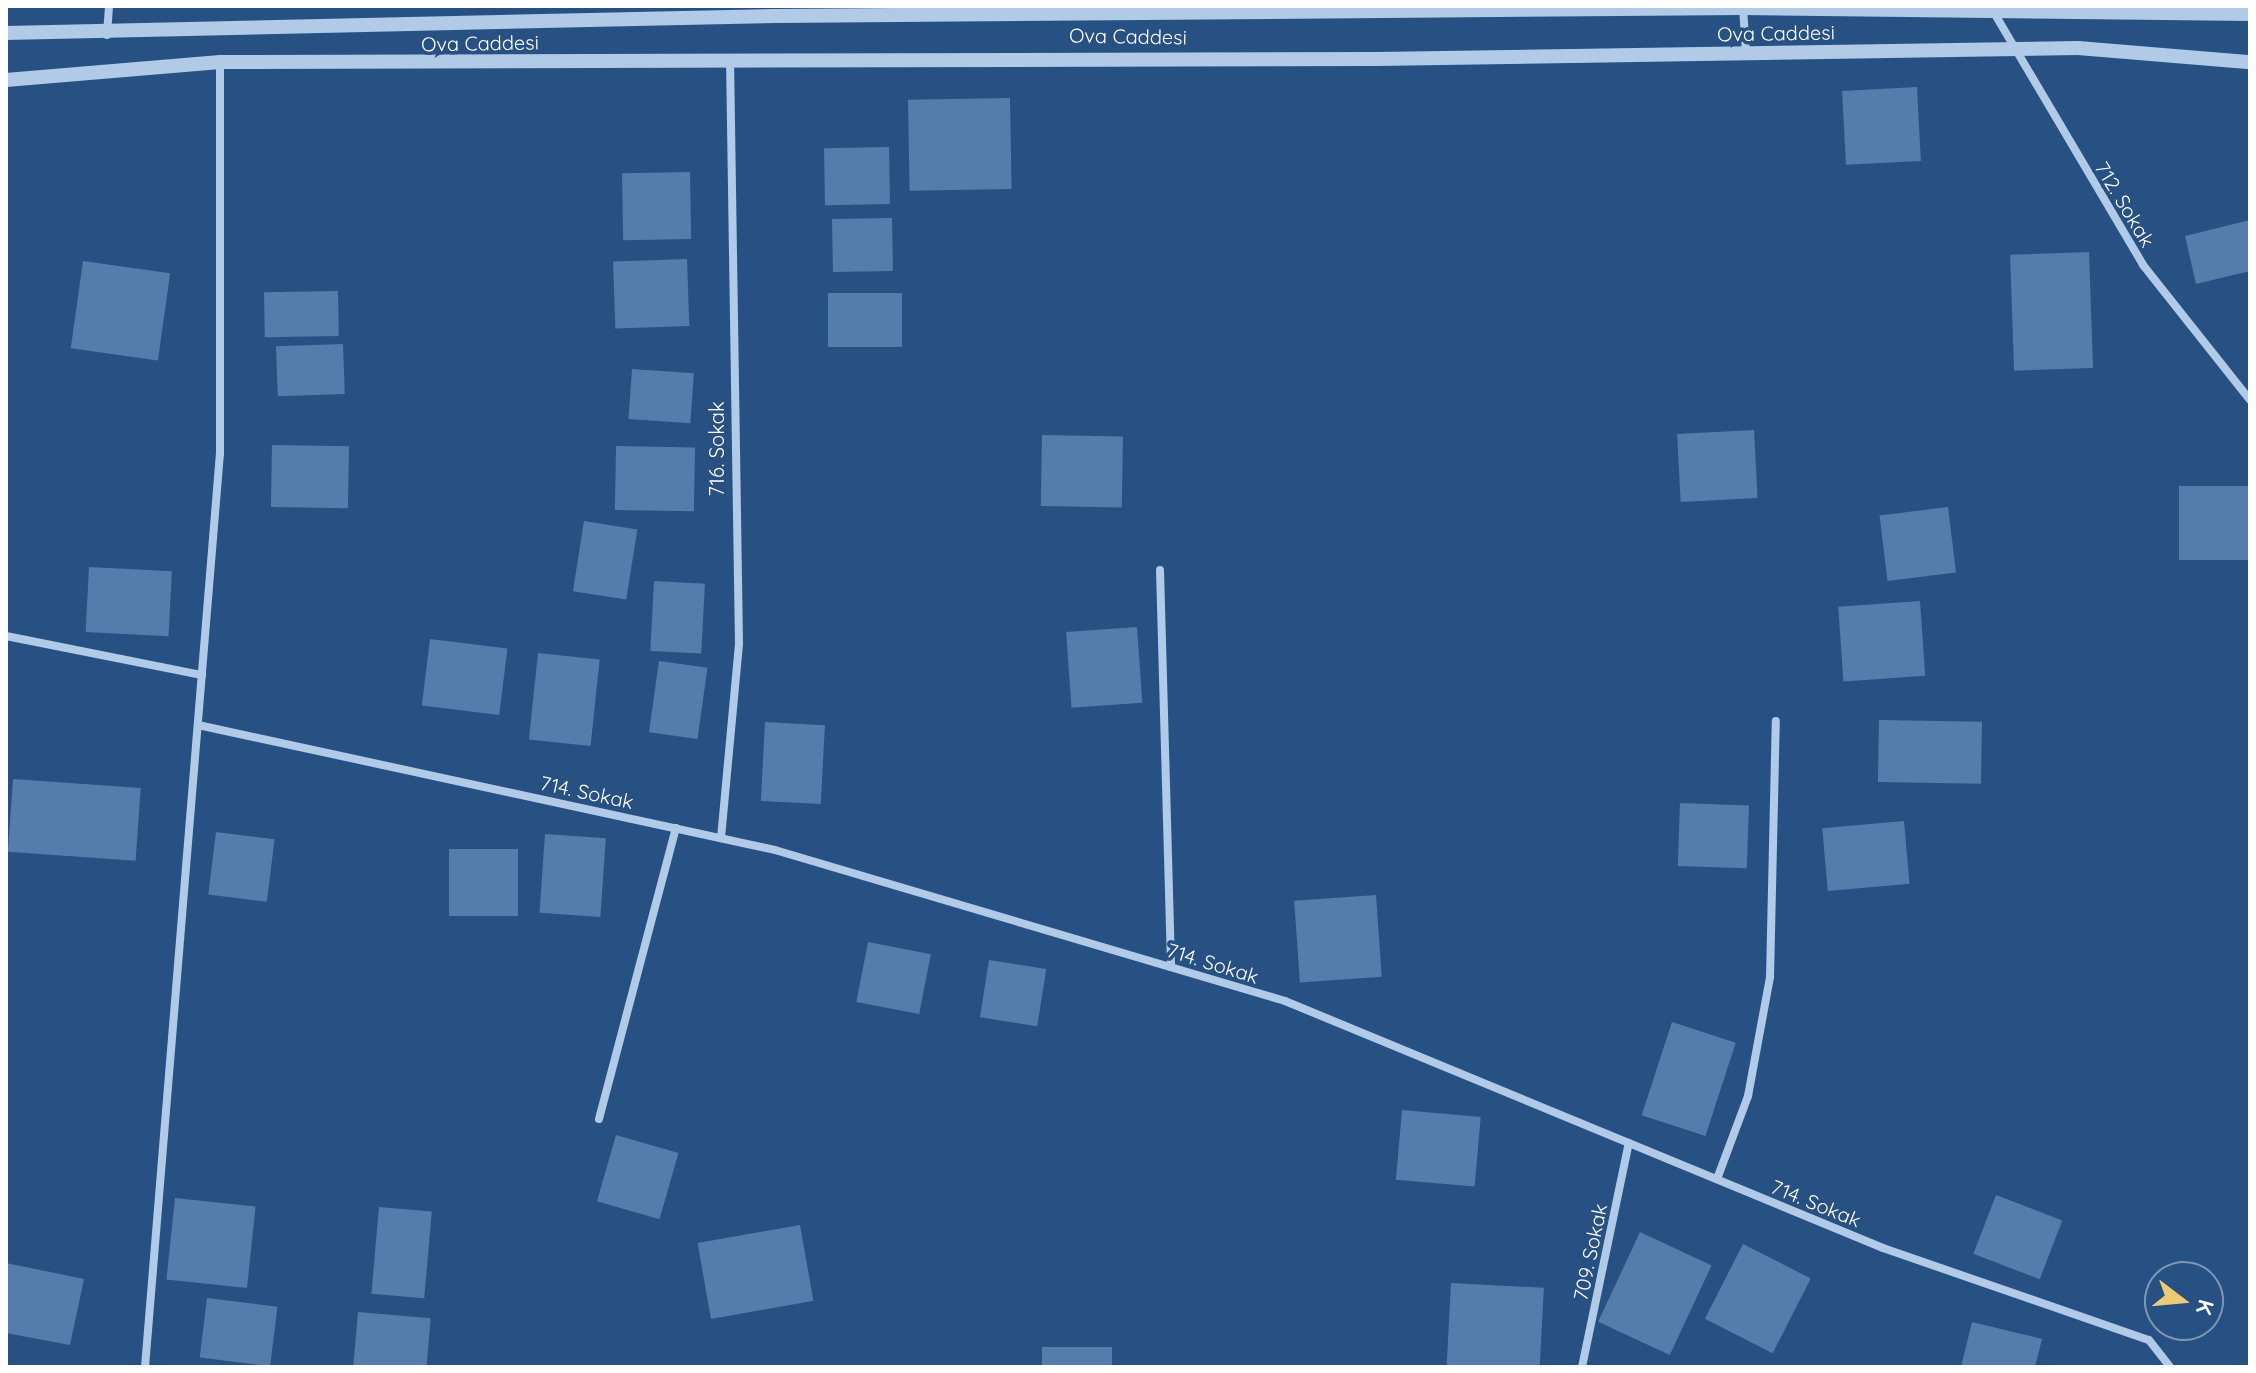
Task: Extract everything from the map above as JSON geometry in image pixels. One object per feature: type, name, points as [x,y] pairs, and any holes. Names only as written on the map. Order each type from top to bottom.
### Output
[{"type":"street","points":[[107,36],[109,6]]},
{"type":"street","points":[[1743,7],[1746,53]]},
{"type":"street","name":"Ova Caddesi","points":[[6,33],[107,36],[776,11],[1743,7],[2250,14]]},
{"type":"street","name":"712. Sokak","points":[[1992,10],[2143,265],[2250,400]]},
{"type":"street","name":"Ova Caddesi","points":[[6,80],[220,62],[2014,49],[2250,62]]},
{"type":"street","name":"716. Sokak","points":[[721,838],[739,644],[730,59]]},
{"type":"street","points":[[145,1367],[220,453],[220,62]]},
{"type":"street","points":[[1160,570],[1171,967]]},
{"type":"street","points":[[6,636],[202,675]]},
{"type":"street","points":[[1717,1179],[1748,1096],[1770,977],[1776,721]]},
{"type":"street","name":"714. Sokak","points":[[198,725],[721,838],[1285,1001],[1883,1248],[2149,1340],[2170,1367]]},
{"type":"street","points":[[599,1119],[676,828]]},
{"type":"street","name":"709. Sokak","points":[[1582,1367],[1629,1143]]},
{"type":"building","points":[[1917,87],[1921,161],[1846,165],[1842,91]]},
{"type":"building","points":[[1010,98],[1012,189],[910,191],[908,100]]},
{"type":"building","points":[[889,147],[890,204],[825,205],[824,148]]},
{"type":"building","points":[[690,172],[691,239],[623,240],[622,173]]},
{"type":"building","points":[[892,218],[893,271],[833,272],[832,219]]},
{"type":"building","points":[[2250,220],[2250,271],[2196,284],[2185,236]]},
{"type":"building","points":[[2089,252],[2093,368],[2014,371],[2010,255]]},
{"type":"building","points":[[687,259],[689,326],[615,329],[613,262]]},
{"type":"building","points":[[83,261],[170,273],[158,360],[71,348]]},
{"type":"building","points":[[338,291],[339,336],[265,337],[264,292]]},
{"type":"building","points":[[828,293],[902,293],[902,347],[828,347]]},
{"type":"building","points":[[343,344],[345,394],[278,396],[276,346]]},
{"type":"building","points":[[632,369],[694,373],[690,423],[629,419]]},
{"type":"building","points":[[1754,430],[1758,498],[1681,502],[1677,434]]},
{"type":"building","points":[[1042,435],[1123,436],[1122,507],[1041,506]]},
{"type":"building","points":[[272,445],[349,446],[348,508],[271,507]]},
{"type":"building","points":[[616,446],[695,447],[694,511],[615,510]]},
{"type":"building","points":[[2179,486],[2250,486],[2250,560],[2179,560]]},
{"type":"building","points":[[1948,507],[1956,573],[1888,581],[1880,515]]},
{"type":"building","points":[[584,521],[637,529],[626,600],[573,591]]},
{"type":"building","points":[[89,567],[172,571],[168,636],[86,632]]},
{"type":"building","points":[[654,581],[705,584],[701,654],[650,651]]},
{"type":"building","points":[[1920,601],[1925,676],[1843,682],[1838,607]]},
{"type":"building","points":[[1137,627],[1142,703],[1071,708],[1066,632]]},
{"type":"building","points":[[430,639],[507,649],[499,715],[422,706]]},
{"type":"building","points":[[538,653],[600,659],[591,746],[529,740]]},
{"type":"building","points":[[659,661],[708,668],[698,739],[649,732]]},
{"type":"building","points":[[1879,720],[1982,722],[1981,784],[1878,782]]},
{"type":"building","points":[[765,722],[825,725],[821,804],[761,801]]},
{"type":"building","points":[[13,779],[141,788],[136,861],[8,852]]},
{"type":"building","points":[[1680,803],[1749,805],[1747,868],[1678,866]]},
{"type":"building","points":[[1904,821],[1909,884],[1828,891],[1822,828]]},
{"type":"building","points":[[216,832],[275,839],[267,902],[208,895]]},
{"type":"building","points":[[545,834],[606,838],[600,917],[539,913]]},
{"type":"building","points":[[449,849],[518,849],[518,916],[449,916]]},
{"type":"building","points":[[1376,895],[1382,977],[1300,983],[1294,901]]},
{"type":"building","points":[[868,942],[931,954],[919,1014],[856,1002]]},
{"type":"building","points":[[989,960],[1046,969],[1037,1026],[980,1017]]},
{"type":"building","points":[[1672,1022],[1736,1043],[1705,1136],[1642,1115]]},
{"type":"building","points":[[1402,1110],[1481,1117],[1475,1187],[1396,1180]]},
{"type":"building","points":[[616,1135],[678,1153],[659,1219],[597,1201]]},
{"type":"building","points":[[1996,1195],[2062,1220],[2040,1279],[1973,1254]]},
{"type":"building","points":[[175,1198],[256,1206],[247,1288],[166,1280]]},
{"type":"building","points":[[379,1207],[432,1212],[424,1298],[371,1294]]},
{"type":"building","points":[[800,1225],[813,1301],[711,1319],[698,1243]]},
{"type":"building","points":[[1640,1232],[1712,1265],[1670,1355],[1598,1322]]},
{"type":"building","points":[[1743,1244],[1811,1279],[1773,1353],[1705,1319]]},
{"type":"building","points":[[6,1263],[84,1279],[70,1345],[6,1333]]},
{"type":"building","points":[[1451,1283],[1544,1288],[1540,1367],[1447,1367]]},
{"type":"building","points":[[207,1298],[277,1307],[270,1366],[200,1358]]},
{"type":"building","points":[[358,1312],[431,1318],[426,1367],[353,1367]]},
{"type":"building","points":[[1972,1322],[2042,1339],[2035,1367],[1961,1367]]},
{"type":"building","points":[[1042,1347],[1112,1347],[1112,1367],[1042,1367]]}]
